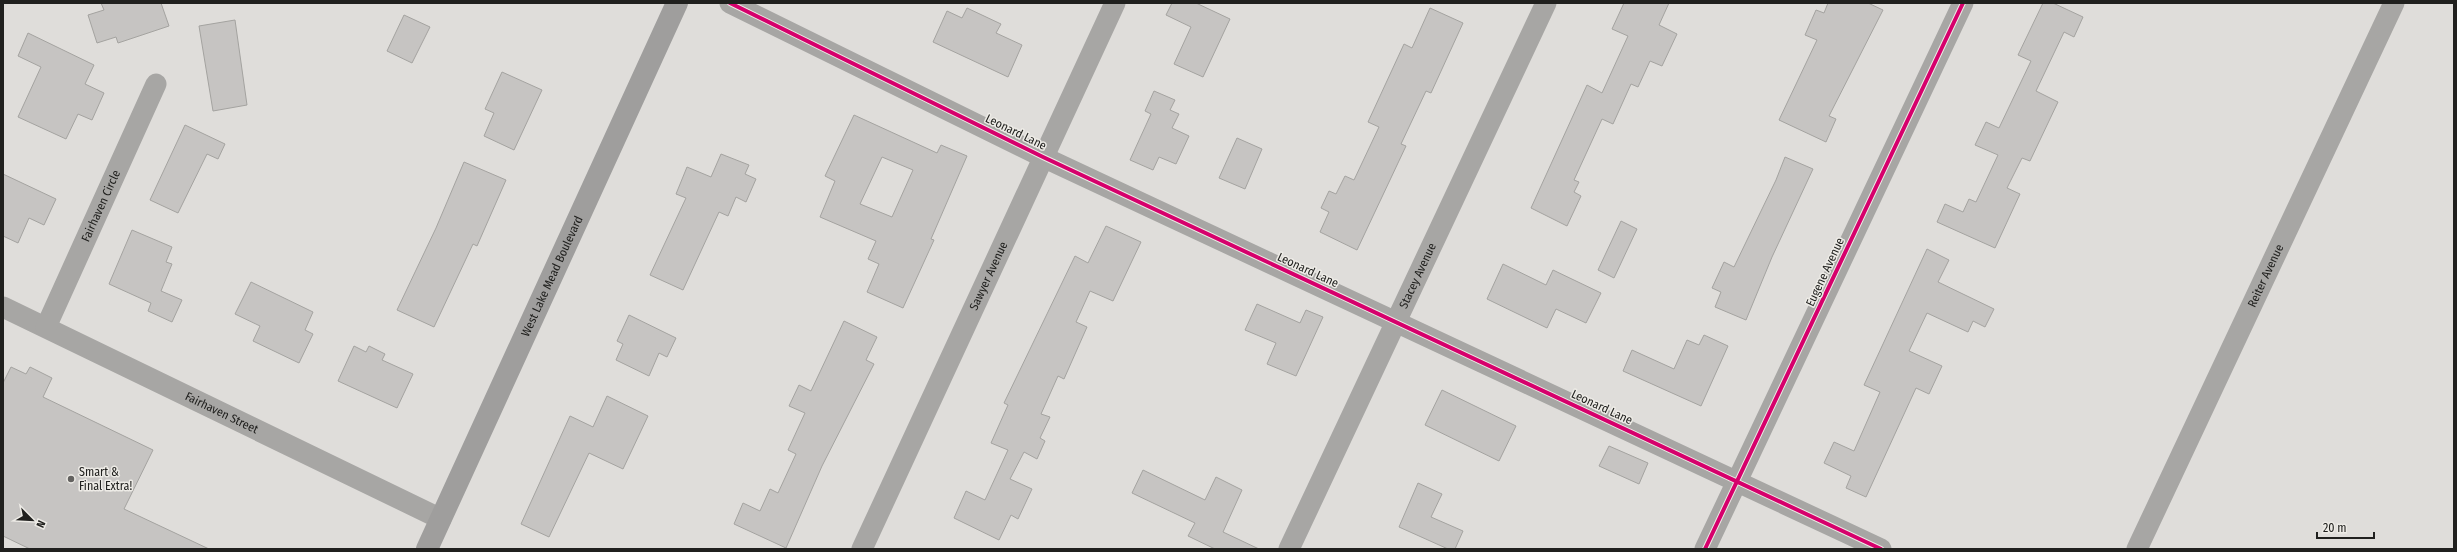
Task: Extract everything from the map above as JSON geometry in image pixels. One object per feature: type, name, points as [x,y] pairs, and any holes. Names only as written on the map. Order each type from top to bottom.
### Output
[{"type":"main road","name":"West Lake Mead Boulevard","points":[[427,549],[678,3]]},
{"type":"street","name":"Leonard Lane","points":[[730,3],[1043,157],[1881,549]]},
{"type":"street","name":"Sawyer Avenue","points":[[862,549],[1043,157],[1116,3]]},
{"type":"street","name":"Stacey Avenue","points":[[1289,549],[1546,3]]},
{"type":"street","name":"Eugene Avenue","points":[[1705,549],[1963,3]]},
{"type":"street","name":"Reiter Avenue","points":[[2137,549],[2394,3]]},
{"type":"street","name":"Fairhaven Circle","points":[[46,328],[156,84]]},
{"type":"street","name":"Fairhaven Street","points":[[3,307],[440,519]]},
{"type":"building","points":[[101,3],[161,3],[169,26],[118,43],[116,37],[97,43],[88,15],[104,10]]},
{"type":"building","points":[[1172,3],[1196,3],[1230,19],[1203,77],[1174,64],[1191,27],[1166,15]]},
{"type":"building","points":[[1624,3],[1669,3],[1659,25],[1677,34],[1662,66],[1650,61],[1638,87],[1631,84],[1613,124],[1602,119],[1574,180],[1579,182],[1574,192],[1581,196],[1567,226],[1531,208],[1587,85],[1602,93],[1628,36],[1612,29]]},
{"type":"building","points":[[1828,3],[1868,3],[1883,10],[1829,116],[1836,119],[1826,142],[1779,120],[1817,40],[1805,35],[1816,10],[1824,13]]},
{"type":"building","points":[[2043,3],[2053,3],[2083,17],[2074,37],[2064,32],[2036,91],[2058,102],[2030,161],[2022,158],[2007,188],[2020,194],[1995,248],[1937,222],[1945,204],[1963,212],[1969,199],[1976,202],[1998,155],[1975,145],[1986,122],[1999,128],[2031,61],[2018,55]]},
{"type":"building","points":[[967,8],[1001,24],[996,33],[1022,45],[1008,77],[933,42],[947,11],[962,18]]},
{"type":"building","points":[[1430,8],[1463,23],[1431,93],[1426,91],[1401,144],[1406,146],[1357,250],[1320,232],[1329,212],[1321,208],[1329,191],[1336,194],[1345,176],[1354,180],[1379,127],[1368,122],[1404,44],[1412,48]]},
{"type":"building","points":[[404,15],[430,27],[412,63],[387,51]]},
{"type":"building","points":[[235,20],[247,105],[213,111],[199,26]]},
{"type":"building","points":[[28,33],[94,65],[85,84],[104,93],[92,120],[78,114],[66,139],[18,117],[41,67],[18,56]]},
{"type":"building","points":[[502,72],[542,90],[514,150],[484,136],[494,113],[485,109]]},
{"type":"building","points":[[1154,91],[1175,100],[1170,110],[1179,114],[1172,128],[1189,136],[1176,164],[1159,157],[1153,170],[1130,160],[1151,114],[1145,111]]},
{"type":"building","points":[[854,115],[937,153],[941,145],[967,156],[931,239],[934,240],[903,308],[867,292],[879,264],[868,259],[876,241],[820,217],[835,181],[825,176]],"holes":[[[882,157],[913,170],[892,217],[860,204]]]},
{"type":"building","points":[[185,125],[225,144],[218,159],[207,154],[178,213],[150,200]]},
{"type":"building","points":[[1237,138],[1262,149],[1245,189],[1219,178]]},
{"type":"building","points":[[721,154],[749,165],[745,174],[756,179],[746,202],[736,197],[728,216],[719,212],[683,290],[650,275],[686,198],[676,194],[687,167],[711,177]]},
{"type":"building","points":[[1785,157],[1813,169],[1772,257],[1746,320],[1715,307],[1721,292],[1712,288],[1724,262],[1734,267],[1776,180]]},
{"type":"building","points":[[464,162],[506,180],[477,246],[473,244],[434,327],[397,310],[436,228]]},
{"type":"building","points":[[3,174],[56,199],[44,225],[29,218],[18,243],[3,236]]},
{"type":"building","points":[[1621,221],[1637,229],[1614,278],[1598,270]]},
{"type":"building","points":[[1106,226],[1141,242],[1113,301],[1090,291],[1076,322],[1087,327],[1064,379],[1058,376],[1041,414],[1050,417],[1040,438],[1045,441],[1037,459],[1024,452],[1010,479],[1032,489],[1018,519],[1011,515],[999,540],[954,518],[966,491],[985,500],[1008,450],[991,443],[1008,405],[1004,403],[1075,256],[1088,263]]},
{"type":"building","points":[[132,230],[172,247],[166,262],[172,264],[161,291],[182,300],[172,322],[148,311],[151,303],[109,284]]},
{"type":"building","points":[[1927,249],[1949,260],[1938,282],[1994,309],[1985,327],[1973,321],[1968,332],[1927,313],[1909,351],[1942,366],[1929,394],[1916,388],[1866,497],[1846,488],[1851,476],[1824,463],[1834,442],[1854,451],[1880,392],[1864,385]]},
{"type":"building","points":[[1503,264],[1546,285],[1553,270],[1601,293],[1586,323],[1556,309],[1547,328],[1487,299]]},
{"type":"building","points":[[251,282],[313,312],[305,330],[313,334],[299,363],[253,341],[260,326],[235,314]]},
{"type":"building","points":[[1257,304],[1300,323],[1306,310],[1323,317],[1296,376],[1267,364],[1276,343],[1245,330]]},
{"type":"building","points":[[629,315],[676,338],[667,357],[659,353],[649,376],[616,360],[623,344],[617,341]]},
{"type":"building","points":[[844,321],[877,337],[866,360],[874,364],[822,466],[786,548],[734,524],[743,503],[760,511],[770,489],[778,493],[796,454],[788,450],[805,413],[789,406],[799,385],[811,391]]},
{"type":"building","points":[[1704,335],[1728,346],[1701,406],[1623,371],[1632,350],[1674,369],[1687,340],[1699,345]]},
{"type":"building","points":[[354,346],[366,352],[369,346],[385,354],[382,360],[413,374],[397,408],[338,381]]},
{"type":"building","name":"Smart & Final Extra!","points":[[11,367],[26,374],[30,367],[52,378],[43,397],[153,450],[124,509],[209,549],[30,549],[3,536],[3,383]]},
{"type":"building","points":[[1442,390],[1516,426],[1499,461],[1425,425]]},
{"type":"building","points":[[607,396],[648,416],[623,469],[589,453],[549,537],[521,524],[570,416],[593,427]]},
{"type":"building","points":[[1609,446],[1648,463],[1639,484],[1599,466]]},
{"type":"building","points":[[1143,470],[1205,500],[1216,477],[1242,490],[1223,532],[1259,549],[1215,549],[1188,536],[1195,523],[1132,493]]},
{"type":"building","points":[[1418,483],[1442,494],[1431,517],[1463,531],[1455,549],[1448,549],[1399,527]]},
{"type":"cycle path","points":[[730,3],[1043,157],[1881,549]]},
{"type":"cycle path","points":[[1705,549],[1963,3]]},
{"type":"place","name":"Smart & Final Extra!","points":[[71,479]]}]
